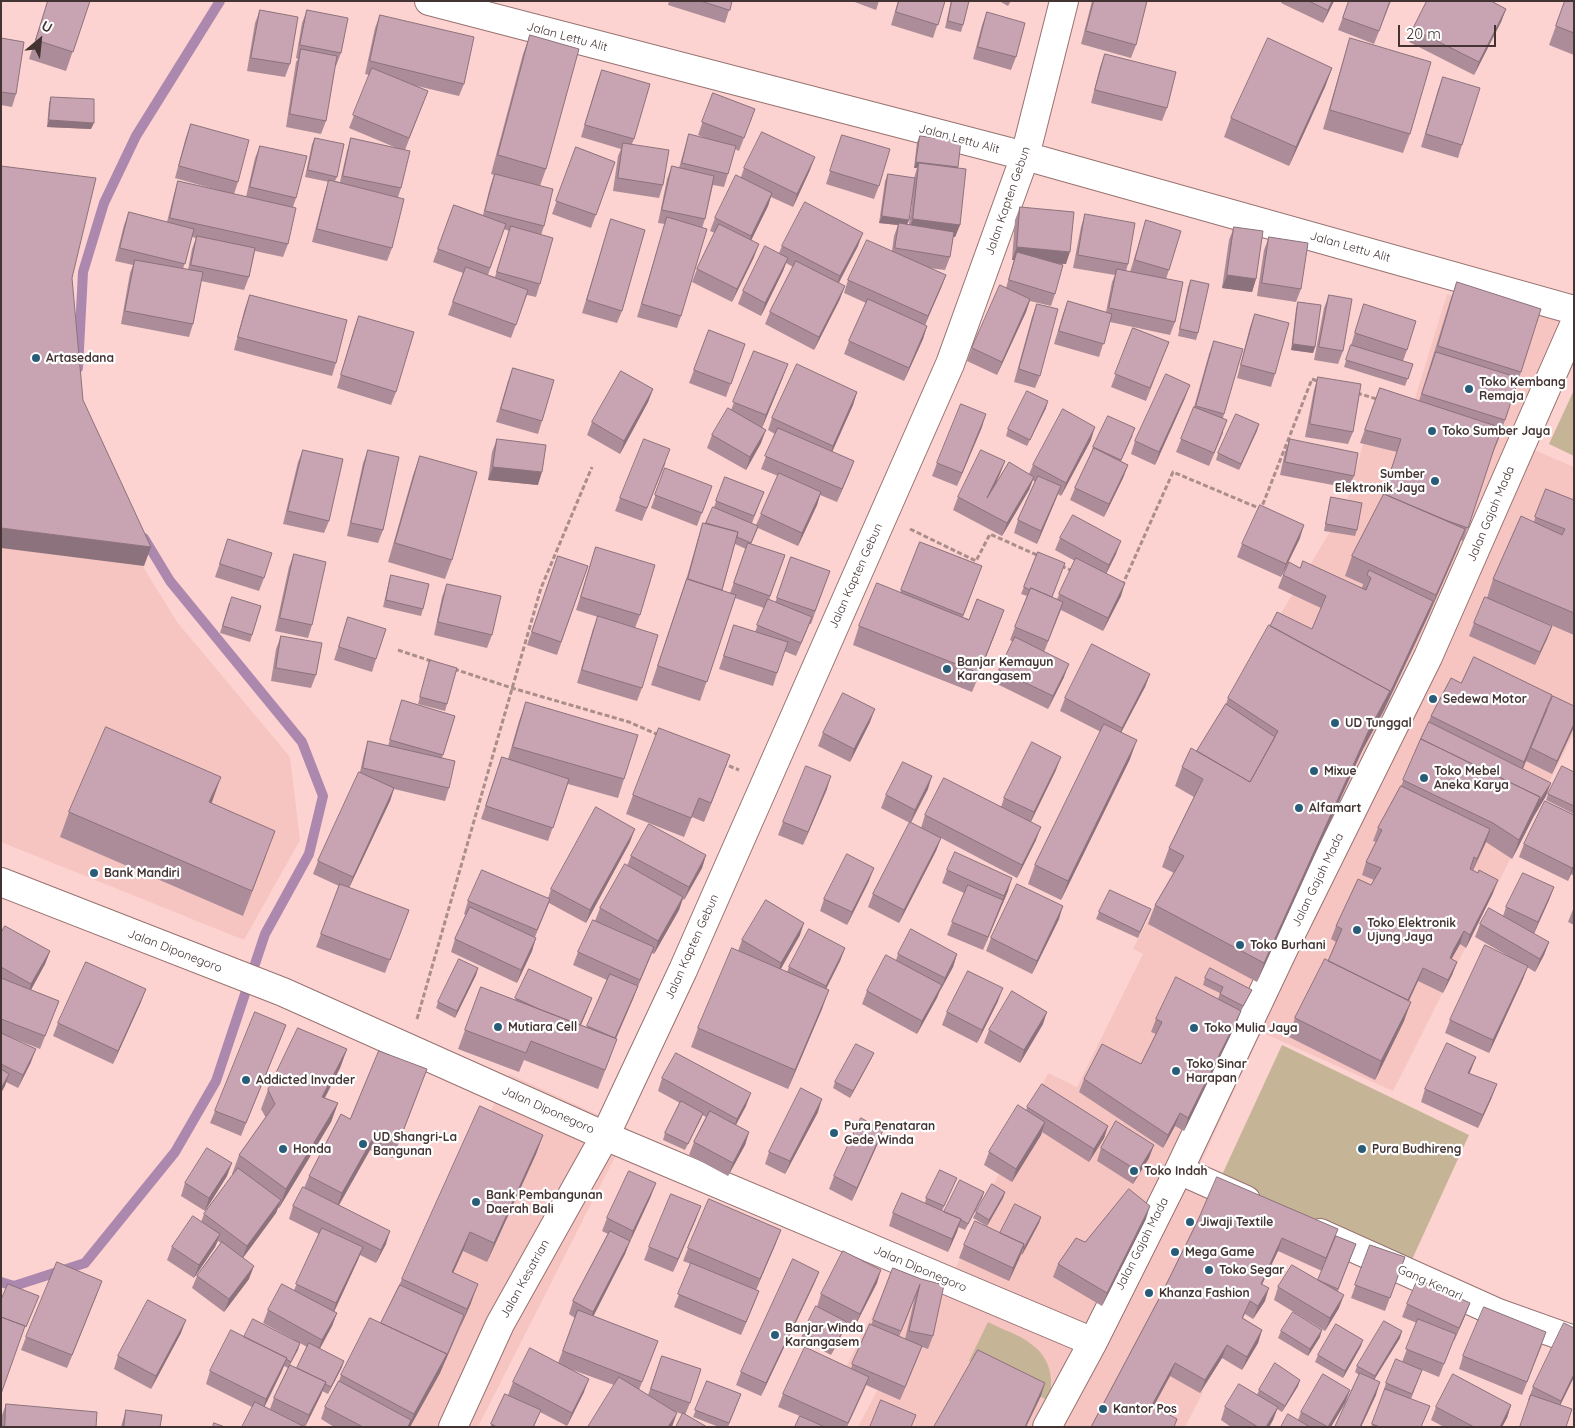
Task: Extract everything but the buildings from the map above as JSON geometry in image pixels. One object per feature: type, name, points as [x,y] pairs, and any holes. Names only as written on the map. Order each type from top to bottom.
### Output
[{"type":"street","name":"Jalan Lettu Alit","points":[[429,1],[1025,156],[1574,310]]},
{"type":"street","name":"Jalan Kapten Gebun","points":[[605,1136],[683,970],[950,364],[1025,156],[1064,1]]},
{"type":"street","name":"Jalan Gajah Mada","points":[[1047,1427],[1093,1342],[1179,1170],[1286,944],[1428,657],[1574,325]]},
{"type":"street","name":"Jalan Diponegoro","points":[[1,882],[283,992],[605,1136],[1093,1342]]},
{"type":"street","name":"Jalan Kesatrian","points":[[453,1427],[500,1324],[605,1136]]},
{"type":"street","points":[[1179,1170],[1270,1211]]},
{"type":"street","name":"Gang Kenari","points":[[1298,1223],[1498,1313],[1574,1340]]},
{"type":"path","points":[[1119,592],[1173,472],[1261,509],[1312,379],[1321,382]]},
{"type":"path","points":[[1350,391],[1388,403]]},
{"type":"path","points":[[409,1048],[541,588],[592,467]]},
{"type":"path","points":[[929,539],[976,561],[990,534],[1041,557]]},
{"type":"path","points":[[1059,565],[1076,572]]},
{"type":"path","points":[[398,650],[442,665]]},
{"type":"path","points":[[450,668],[629,722],[665,738]]},
{"type":"path","points":[[720,762],[765,782]]},
{"type":"shaded area","points":[[1,175],[73,268],[60,342],[108,495],[145,570],[177,622],[290,757],[300,840],[244,940],[1,842]]},
{"type":"shaded area","points":[[1447,294],[1564,320],[1513,441],[1574,467],[1574,733],[1393,1091],[1261,1032],[1195,1176],[1261,1208],[1173,1376],[1203,1392],[1185,1427],[858,1427],[880,1385],[844,1371],[903,1253],[953,1274],[991,1190],[1048,1073],[1077,1087],[1143,954],[1133,949],[1215,789],[1186,772],[1346,505],[1377,394],[1413,405]]},
{"type":"shaded area","points":[[1574,390],[1574,456],[1549,444]]},
{"type":"shaded area","points":[[1282,1045],[1469,1135],[1409,1266],[1221,1177]]},
{"type":"shaded area","points":[[509,1074],[629,1129],[478,1427],[336,1427]]},
{"type":"shaded area","points":[[988,1322],[1027,1341],[1043,1356],[1047,1362],[1051,1377],[1049,1401],[969,1361]]},
{"type":"waterway","points":[[78,368],[83,272],[104,203],[136,136],[220,1]]},
{"type":"waterway","points":[[1,1282],[14,1286],[85,1263],[175,1152],[216,1081],[265,934],[309,854],[323,796],[302,742],[170,581],[144,538]]},
{"type":"place","name":"Artasedana","points":[[36,358]]},
{"type":"place","name":"Toko Kembang Remaja","points":[[1469,389]]},
{"type":"place","name":"Toko Sumber Jaya","points":[[1432,431]]},
{"type":"place","name":"Sumber Elektronik Jaya","points":[[1435,481]]},
{"type":"place","name":"Banjar Kemayun Karangasem","points":[[947,669]]},
{"type":"place","name":"Sedewa Motor","points":[[1433,699]]},
{"type":"place","name":"UD Tunggal","points":[[1335,723]]},
{"type":"place","name":"Mixue","points":[[1314,771]]},
{"type":"place","name":"Toko Mebel Aneka Karya","points":[[1424,778]]},
{"type":"place","name":"Alfamart","points":[[1299,808]]},
{"type":"place","name":"Bank Mandiri","points":[[94,873]]},
{"type":"place","name":"Toko Elektronik Ujung Jaya","points":[[1357,930]]},
{"type":"place","name":"Toko Burhani","points":[[1240,945]]},
{"type":"place","name":"Mutiara Cell","points":[[498,1027]]},
{"type":"place","name":"Toko Mulia Jaya","points":[[1194,1028]]},
{"type":"place","name":"Toko Sinar Harapan","points":[[1176,1071]]},
{"type":"place","name":"Addicted Invader","points":[[246,1080]]},
{"type":"place","name":"Pura Penataran Gede Winda","points":[[834,1133]]},
{"type":"place","name":"UD Shangri-La Bangunan","points":[[363,1144]]},
{"type":"place","name":"Honda","points":[[283,1149]]},
{"type":"place","name":"Pura Budhireng","points":[[1362,1149]]},
{"type":"place","name":"Toko Indah","points":[[1134,1171]]},
{"type":"place","name":"Bank Pembangunan Daerah Bali","points":[[476,1202]]},
{"type":"place","name":"Jiwaji Textile","points":[[1190,1222]]},
{"type":"place","name":"Mega Game","points":[[1175,1252]]},
{"type":"place","name":"Toko Segar","points":[[1209,1270]]},
{"type":"place","name":"Khanza Fashion","points":[[1149,1293]]},
{"type":"place","name":"Banjar Winda Karangasem","points":[[775,1335]]},
{"type":"place","name":"Kantor Pos","points":[[1103,1409]]}]
